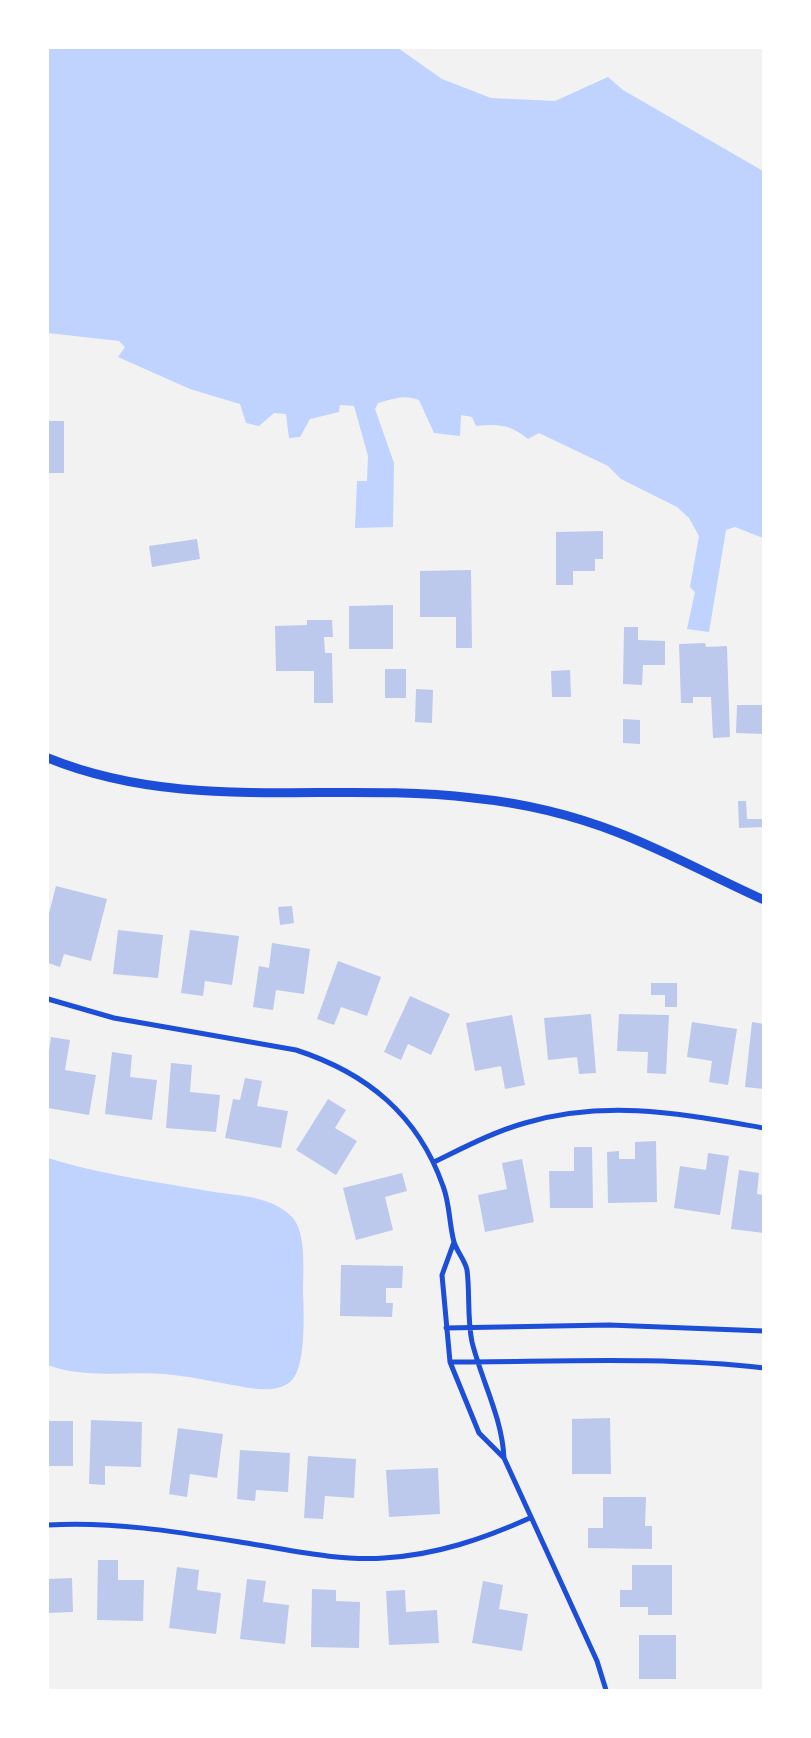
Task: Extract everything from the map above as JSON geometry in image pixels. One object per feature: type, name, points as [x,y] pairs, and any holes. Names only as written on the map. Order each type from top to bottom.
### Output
[{"type":"street","points":[[48,758],[86,773],[162,788],[276,794],[404,793],[473,798],[523,806],[560,814],[621,834],[764,900]]},
{"type":"street","points":[[48,999],[114,1018],[296,1050],[323,1058],[348,1070],[382,1094],[402,1114],[419,1136],[434,1162],[448,1205],[454,1242],[466,1268],[472,1340],[497,1413],[503,1438],[504,1458],[597,1661],[606,1690]]},
{"type":"street","points":[[434,1162],[491,1134],[524,1123],[560,1114],[596,1110],[664,1111],[764,1128]]},
{"type":"street","points":[[454,1242],[442,1275],[450,1362],[479,1433],[504,1458]]},
{"type":"street","points":[[446,1328],[470,1326],[609,1325],[764,1332]]},
{"type":"street","points":[[450,1362],[645,1362],[764,1368]]},
{"type":"street","points":[[48,1525],[123,1525],[342,1558],[383,1558],[425,1554],[459,1546],[492,1535],[530,1518]]},
{"type":"water","points":[[48,48],[398,48],[442,79],[491,98],[555,101],[608,77],[623,90],[763,171],[763,538],[735,527],[726,530],[709,632],[687,629],[695,592],[690,587],[699,536],[689,518],[677,507],[621,479],[608,466],[539,433],[528,439],[515,430],[504,426],[476,426],[472,417],[461,415],[460,436],[434,433],[419,400],[403,397],[378,403],[375,409],[394,463],[393,527],[355,528],[357,481],[367,481],[368,456],[354,406],[340,405],[339,412],[310,419],[300,437],[289,438],[286,414],[274,413],[259,426],[246,423],[240,404],[190,389],[118,357],[125,347],[119,341],[48,333]]},
{"type":"water","points":[[48,1158],[83,1168],[119,1175],[255,1198],[275,1205],[292,1217],[297,1224],[302,1243],[304,1327],[299,1366],[290,1382],[278,1388],[258,1389],[173,1375],[76,1372],[48,1365]]},
{"type":"building","points":[[48,421],[64,421],[64,473],[48,473]]},
{"type":"building","points":[[603,531],[603,559],[595,559],[595,571],[573,571],[573,585],[556,585],[556,532]]},
{"type":"building","points":[[197,539],[200,559],[152,567],[149,546]]},
{"type":"building","points":[[471,570],[472,648],[456,648],[456,617],[420,617],[420,571]]},
{"type":"building","points":[[393,605],[393,649],[349,649],[349,606]]},
{"type":"building","points":[[307,620],[332,620],[333,637],[324,637],[325,653],[332,653],[333,703],[314,703],[314,671],[276,671],[275,626],[307,625]]},
{"type":"building","points":[[624,627],[638,627],[638,640],[665,641],[665,665],[643,665],[642,685],[623,684]]},
{"type":"building","points":[[705,643],[706,647],[727,646],[730,737],[713,738],[711,697],[693,697],[693,703],[681,703],[679,644]]},
{"type":"building","points":[[385,669],[406,669],[406,698],[385,698]]},
{"type":"building","points":[[570,670],[571,697],[552,697],[551,671]]},
{"type":"building","points":[[416,689],[433,690],[432,723],[415,722]]},
{"type":"building","points":[[737,705],[764,705],[764,734],[736,733]]},
{"type":"building","points":[[623,719],[640,720],[640,744],[623,743]]},
{"type":"building","points":[[738,801],[746,801],[747,819],[762,819],[762,827],[739,828]]},
{"type":"building","points":[[56,886],[107,899],[91,961],[64,954],[60,967],[48,963],[48,917]]},
{"type":"building","points":[[292,906],[294,923],[280,925],[278,907]]},
{"type":"building","points":[[118,930],[163,935],[158,978],[113,974]]},
{"type":"building","points":[[190,930],[239,936],[232,985],[205,981],[203,996],[181,993]]},
{"type":"building","points":[[272,943],[310,949],[304,994],[276,990],[273,1010],[253,1007],[259,966],[269,968]]},
{"type":"building","points":[[338,961],[381,977],[367,1016],[341,1007],[334,1025],[317,1019]]},
{"type":"building","points":[[651,983],[677,983],[677,1007],[665,1007],[665,995],[651,995]]},
{"type":"building","points":[[410,996],[450,1014],[431,1055],[408,1044],[401,1060],[384,1052]]},
{"type":"building","points":[[591,1014],[596,1073],[579,1074],[577,1057],[548,1060],[544,1018]]},
{"type":"building","points":[[619,1014],[669,1015],[666,1074],[647,1073],[648,1052],[617,1051]]},
{"type":"building","points":[[512,1015],[525,1085],[505,1089],[501,1066],[475,1071],[466,1023]]},
{"type":"building","points":[[692,1022],[737,1029],[728,1085],[709,1082],[712,1061],[687,1057]]},
{"type":"building","points":[[752,1022],[764,1024],[764,1089],[745,1087]]},
{"type":"building","points":[[51,1037],[70,1040],[65,1070],[96,1075],[89,1115],[48,1108],[48,1057]]},
{"type":"building","points":[[112,1052],[132,1055],[130,1077],[157,1080],[152,1120],[105,1114]]},
{"type":"building","points":[[171,1063],[192,1065],[190,1092],[220,1095],[216,1132],[166,1128]]},
{"type":"building","points":[[245,1078],[262,1081],[257,1106],[288,1111],[281,1148],[225,1138],[233,1099],[240,1100]]},
{"type":"building","points":[[328,1099],[346,1110],[335,1128],[357,1141],[336,1175],[296,1150]]},
{"type":"building","points":[[656,1141],[657,1202],[608,1203],[607,1152],[619,1151],[619,1159],[635,1159],[635,1142]]},
{"type":"building","points":[[574,1147],[592,1147],[593,1208],[550,1208],[549,1171],[574,1171]]},
{"type":"building","points":[[708,1153],[729,1156],[720,1215],[674,1208],[680,1166],[706,1170]]},
{"type":"building","points":[[522,1159],[534,1222],[485,1232],[478,1195],[507,1189],[502,1163]]},
{"type":"building","points":[[739,1170],[759,1173],[757,1194],[764,1195],[764,1233],[731,1229]]},
{"type":"building","points":[[402,1173],[407,1191],[385,1197],[393,1230],[356,1240],[343,1188]]},
{"type":"building","points":[[341,1265],[403,1266],[402,1288],[386,1288],[386,1303],[393,1303],[392,1317],[340,1316]]},
{"type":"building","points":[[610,1418],[611,1474],[572,1474],[572,1419]]},
{"type":"building","points":[[91,1420],[142,1422],[141,1467],[105,1466],[105,1485],[89,1484]]},
{"type":"building","points":[[48,1421],[73,1421],[73,1466],[48,1466]]},
{"type":"building","points":[[178,1428],[223,1434],[217,1478],[190,1474],[187,1497],[169,1494]]},
{"type":"building","points":[[240,1450],[290,1453],[288,1492],[256,1490],[255,1501],[237,1499]]},
{"type":"building","points":[[308,1456],[356,1459],[354,1498],[325,1496],[323,1519],[304,1518]]},
{"type":"building","points":[[438,1468],[440,1514],[389,1517],[386,1470]]},
{"type":"building","points":[[603,1497],[646,1497],[645,1526],[652,1526],[652,1549],[588,1548],[588,1528],[603,1528]]},
{"type":"building","points":[[98,1560],[118,1560],[118,1580],[144,1580],[143,1621],[97,1620]]},
{"type":"building","points":[[632,1565],[672,1565],[672,1615],[648,1615],[648,1607],[620,1607],[620,1590],[632,1590]]},
{"type":"building","points":[[177,1567],[199,1570],[197,1590],[221,1593],[216,1634],[169,1628]]},
{"type":"building","points":[[72,1578],[73,1612],[48,1613],[48,1579]]},
{"type":"building","points":[[247,1579],[266,1581],[263,1602],[289,1605],[285,1644],[240,1639]]},
{"type":"building","points":[[483,1581],[503,1585],[499,1609],[528,1614],[522,1651],[472,1643]]},
{"type":"building","points":[[312,1589],[336,1590],[336,1601],[360,1602],[359,1648],[311,1647]]},
{"type":"building","points":[[405,1590],[406,1612],[437,1610],[439,1643],[389,1645],[386,1591]]},
{"type":"building","points":[[639,1635],[676,1635],[676,1679],[639,1679]]}]
